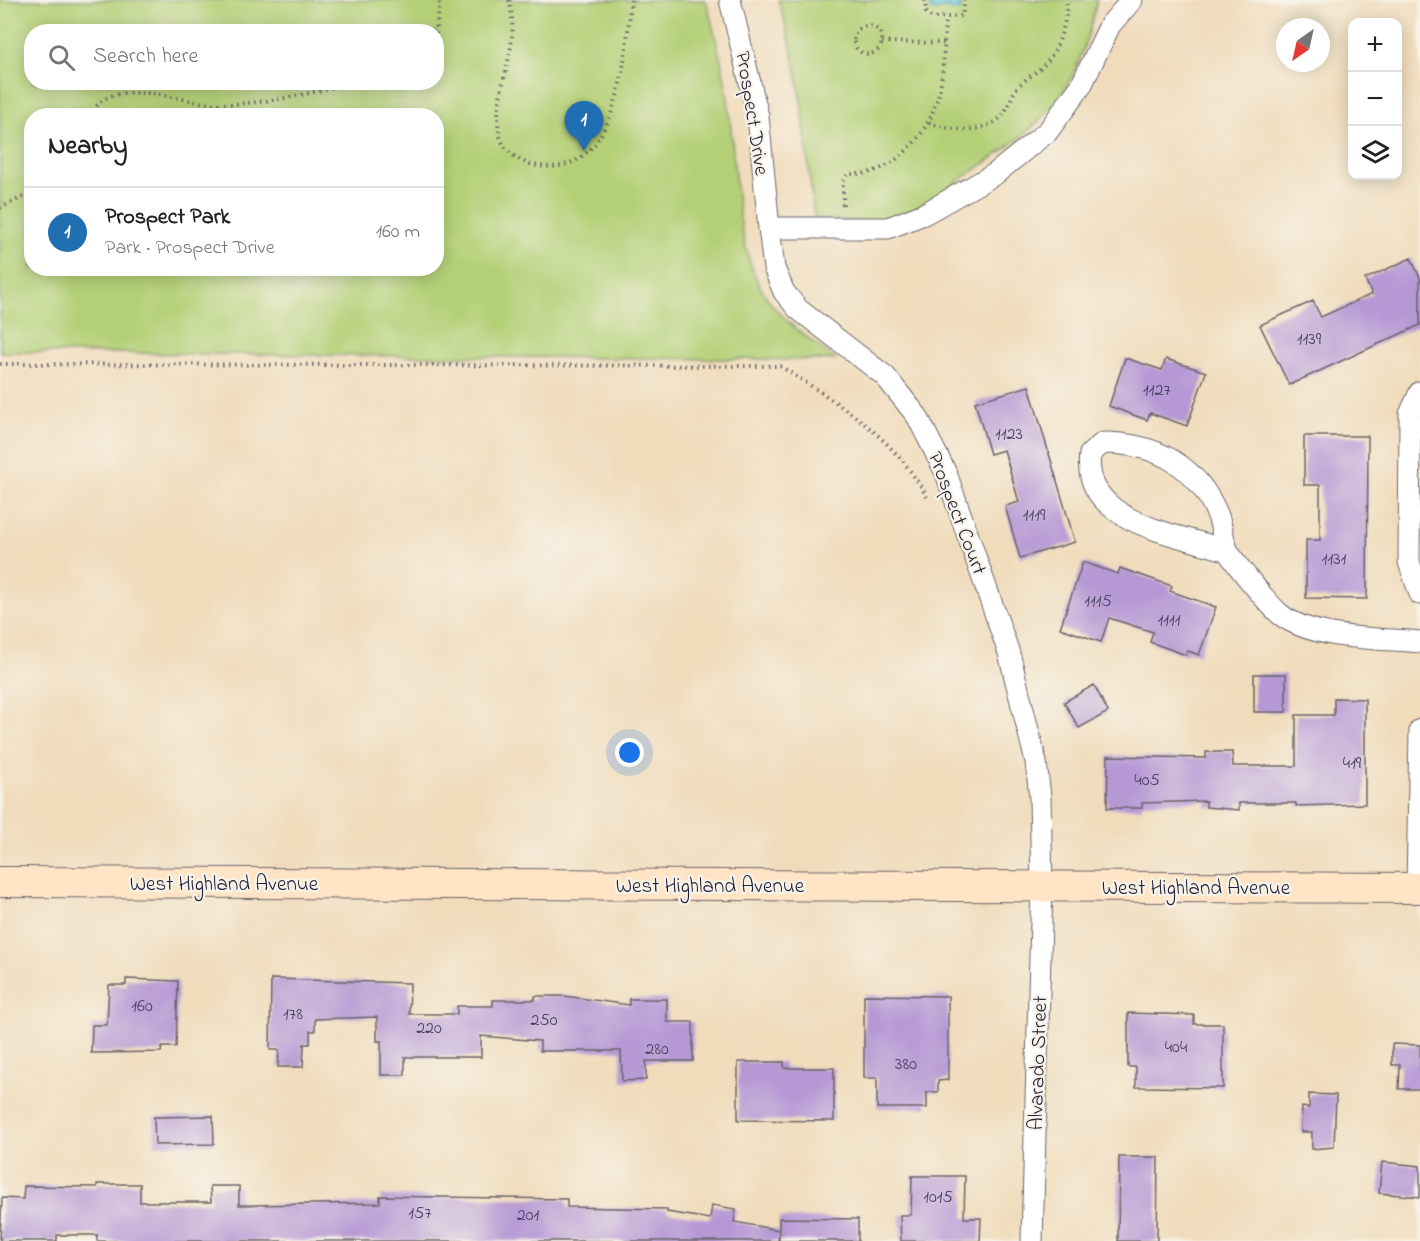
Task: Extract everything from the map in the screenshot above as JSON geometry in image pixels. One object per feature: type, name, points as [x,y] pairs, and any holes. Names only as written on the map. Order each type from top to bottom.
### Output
[{"type":"street","name":"Prospect Drive","points":[[730,0],[758,116],[769,228]]},
{"type":"street","points":[[1110,25],[1113,0]]},
{"type":"street","points":[[769,228],[888,228],[924,214],[995,174],[1048,131],[1081,86],[1110,25],[1132,0]]},
{"type":"street","name":"Prospect Court","points":[[769,228],[774,268],[784,292],[798,309],[885,376],[917,416],[946,473],[1009,653],[1036,762],[1041,797],[1042,886]]},
{"type":"street","points":[[1420,392],[1410,414],[1409,550],[1412,574],[1420,594]]},
{"type":"street","points":[[1228,551],[1136,524],[1112,509],[1095,489],[1088,471],[1090,454],[1103,443],[1126,442],[1169,458],[1193,474],[1210,497],[1228,551],[1281,615],[1320,632],[1420,642]]},
{"type":"street","points":[[1418,888],[1420,730]]},
{"type":"street","name":"West Highland Avenue","points":[[0,882],[1418,888]]},
{"type":"street","name":"Alvarado Street","points":[[1032,1241],[1042,886]]},
{"type":"path","points":[[437,24],[440,0]]},
{"type":"path","points":[[509,0],[514,20],[511,57],[502,89],[500,137],[508,151],[527,163],[549,168],[569,165],[586,155],[602,134],[621,77],[631,0]]},
{"type":"path","points":[[926,0],[928,16],[945,18],[962,16],[965,0]]},
{"type":"path","points":[[928,123],[952,131],[975,128],[997,120],[1009,106],[1016,89],[1046,63],[1059,39],[1067,15],[1067,0]]},
{"type":"path","points":[[843,205],[843,181],[848,174],[867,175],[886,166],[911,146],[934,113],[943,76],[945,18]]},
{"type":"path","points":[[869,26],[881,33],[882,42],[875,52],[866,54],[858,49],[854,36],[860,29],[869,26]]},
{"type":"path","points":[[882,42],[944,43]]},
{"type":"path","points":[[94,108],[107,97],[129,92],[219,104],[286,98],[320,90]]},
{"type":"path","points":[[0,207],[24,196]]},
{"type":"path","points":[[0,364],[780,366],[860,417],[914,473],[929,499]]},
{"type":"green space","points":[[0,0],[706,0],[725,80],[740,219],[754,273],[765,295],[780,314],[836,360],[0,352]]},
{"type":"green space","points":[[778,0],[1097,0],[1078,63],[1066,86],[1036,124],[992,158],[924,203],[893,217],[865,222],[814,218],[798,81],[793,53]]},
{"type":"water","points":[[929,0],[961,0],[961,10],[952,11],[945,7],[938,11],[930,10]]},
{"type":"building","points":[[1411,258],[1420,278],[1420,325],[1289,385],[1260,325],[1313,301],[1321,317],[1372,294],[1365,279]]},
{"type":"building","points":[[1125,358],[1162,370],[1166,359],[1206,372],[1187,426],[1150,413],[1147,420],[1109,406]]},
{"type":"building","points":[[1029,386],[1075,542],[1020,558],[1005,506],[1019,502],[1004,450],[990,454],[975,402]]},
{"type":"building","points":[[1304,436],[1368,436],[1367,599],[1306,598],[1306,540],[1320,540],[1320,485],[1304,485]]},
{"type":"building","points":[[1083,562],[1118,574],[1120,568],[1172,586],[1170,591],[1216,607],[1199,655],[1188,651],[1186,655],[1150,642],[1153,632],[1109,618],[1101,642],[1060,628]]},
{"type":"building","points":[[1254,674],[1286,674],[1286,712],[1254,712]]},
{"type":"building","points":[[1094,685],[1108,712],[1079,728],[1064,702]]},
{"type":"building","points":[[1334,698],[1365,699],[1365,804],[1296,806],[1296,803],[1239,803],[1239,810],[1206,807],[1206,801],[1142,803],[1142,808],[1107,808],[1108,756],[1206,758],[1206,752],[1232,752],[1233,766],[1296,766],[1296,715],[1334,715]]},
{"type":"building","points":[[126,979],[178,981],[176,1047],[162,1047],[161,1052],[91,1053],[92,1025],[107,1025],[109,985],[126,985]]},
{"type":"building","points":[[271,979],[410,983],[409,1014],[457,1014],[457,1006],[493,1006],[493,1000],[535,1000],[535,996],[565,996],[629,1005],[629,999],[667,999],[667,1022],[693,1022],[693,1061],[646,1061],[646,1080],[622,1081],[621,1051],[540,1051],[540,1041],[481,1036],[481,1057],[405,1057],[405,1075],[381,1075],[381,1041],[377,1041],[377,1017],[315,1019],[315,1031],[310,1031],[310,1044],[304,1044],[303,1067],[278,1067],[279,1050],[270,1050]]},
{"type":"building","points":[[864,995],[948,996],[948,1080],[938,1081],[938,1092],[927,1092],[927,1108],[877,1108],[877,1078],[864,1078]]},
{"type":"building","points":[[1128,1013],[1194,1015],[1194,1024],[1223,1024],[1223,1088],[1136,1087],[1136,1067],[1128,1067]]},
{"type":"building","points":[[1392,1044],[1420,1045],[1420,1089],[1399,1089],[1400,1065],[1392,1065]]},
{"type":"building","points":[[738,1062],[784,1062],[784,1068],[834,1068],[834,1121],[738,1120]]},
{"type":"building","points":[[1309,1094],[1336,1095],[1334,1147],[1312,1149],[1312,1132],[1301,1132],[1302,1107],[1309,1108]]},
{"type":"building","points":[[213,1116],[214,1144],[155,1145],[154,1117]]},
{"type":"building","points":[[1119,1157],[1158,1157],[1157,1241],[1118,1241]]},
{"type":"building","points":[[1382,1162],[1420,1166],[1420,1197],[1379,1193]]},
{"type":"building","points":[[912,1176],[965,1176],[964,1218],[981,1218],[980,1241],[901,1241],[900,1215],[911,1215]]},
{"type":"building","points":[[97,1184],[140,1184],[140,1202],[211,1202],[210,1186],[239,1186],[239,1205],[380,1203],[380,1196],[567,1199],[567,1207],[667,1209],[667,1212],[710,1219],[712,1205],[736,1209],[734,1222],[779,1230],[779,1218],[858,1219],[858,1241],[779,1241],[779,1231],[778,1241],[97,1241],[97,1235],[57,1235],[57,1241],[0,1241],[2,1198],[23,1199],[24,1186],[97,1187]]},
{"type":"place","name":"Prospect Park","points":[[584,151]]}]
